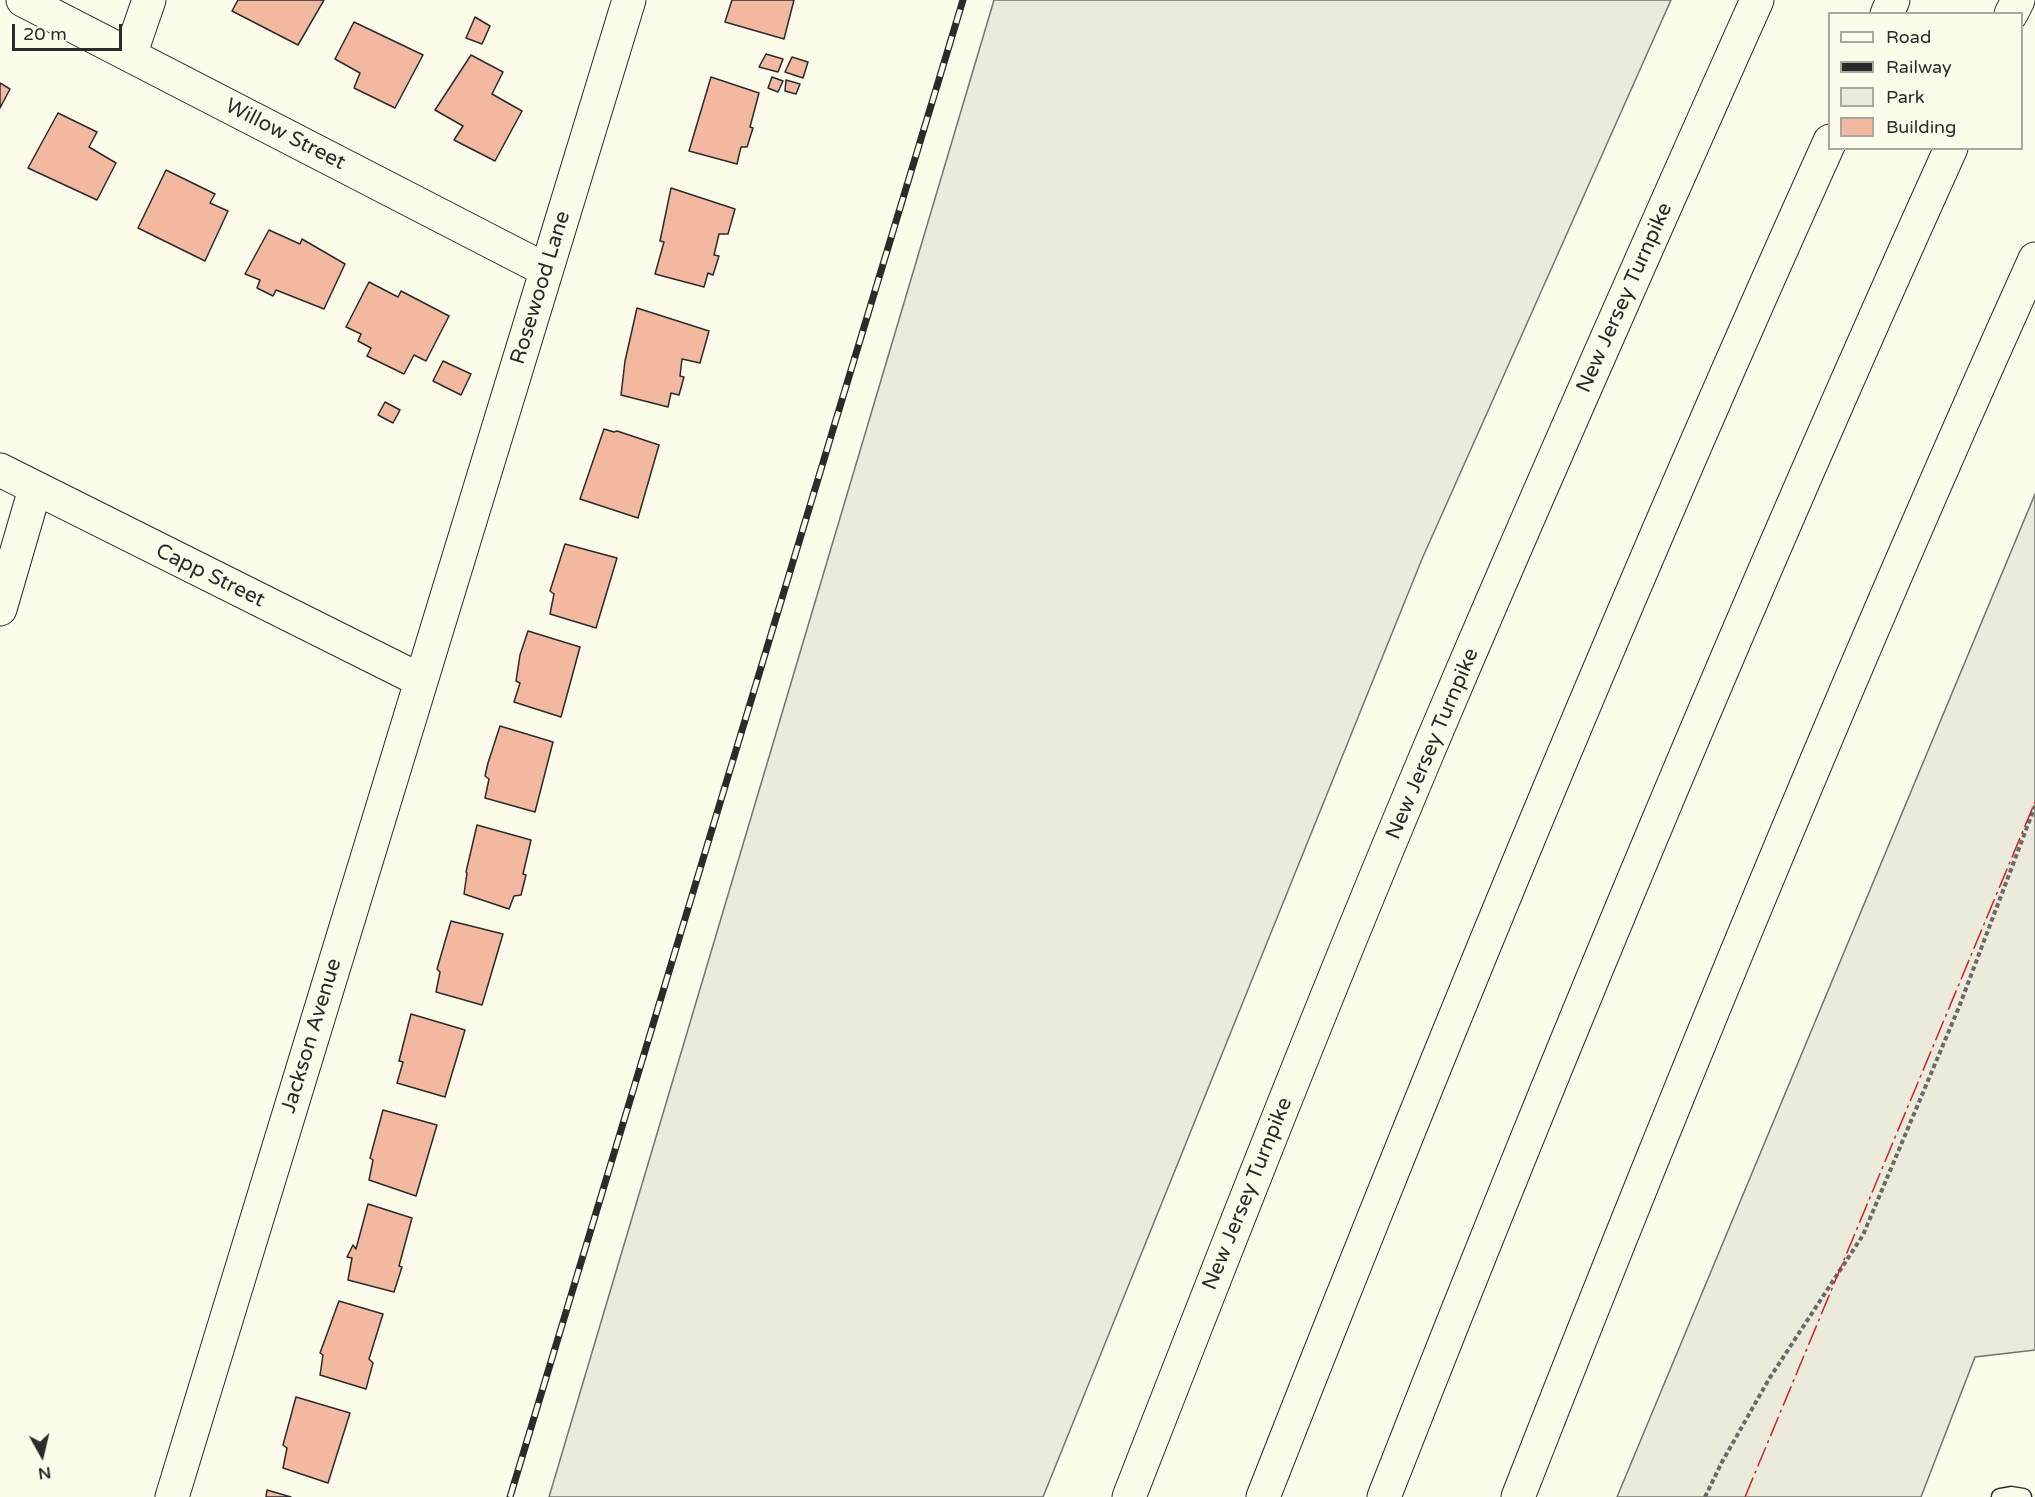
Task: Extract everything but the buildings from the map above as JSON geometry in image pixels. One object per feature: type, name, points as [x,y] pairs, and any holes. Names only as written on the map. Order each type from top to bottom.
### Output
[{"type":"main road","name":"Willow Street","points":[[23,0],[546,270]]},
{"type":"main road","points":[[130,55],[149,0]]},
{"type":"main road","name":"Rosewood Lane","points":[[453,575],[629,0]]},
{"type":"main road","name":"New Jersey Turnpike","points":[[1129,1497],[1265,1150],[1448,704],[1651,237],[1758,0]]},
{"type":"main road","points":[[1263,1497],[1378,1203],[1562,756],[1762,290],[1828,145]]},
{"type":"main road","points":[[1384,1497],[1479,1256],[1675,782],[1865,337],[1949,150]]},
{"type":"main road","points":[[1518,1497],[1589,1315],[1781,842],[2035,259]]},
{"type":"main road","name":"Capp Street","points":[[0,470],[420,680]]},
{"type":"main road","points":[[0,609],[36,489]]},
{"type":"main road","name":"Jackson Avenue","points":[[172,1497],[453,575]]},
{"type":"lane","points":[[2000,1497],[2023,1497]]},
{"type":"path","points":[[1705,1497],[1769,1379],[1863,1235],[1959,1008],[2035,806]]},
{"type":"green space","points":[[994,0],[1671,0],[1422,559],[1043,1497],[549,1497]]},
{"type":"green space","points":[[2035,494],[2035,1350],[1975,1357],[1921,1497],[1617,1497]]},
{"type":"railway","points":[[510,1497],[963,0]]},
{"type":"power","points":[[1745,1497],[2035,802]]}]
